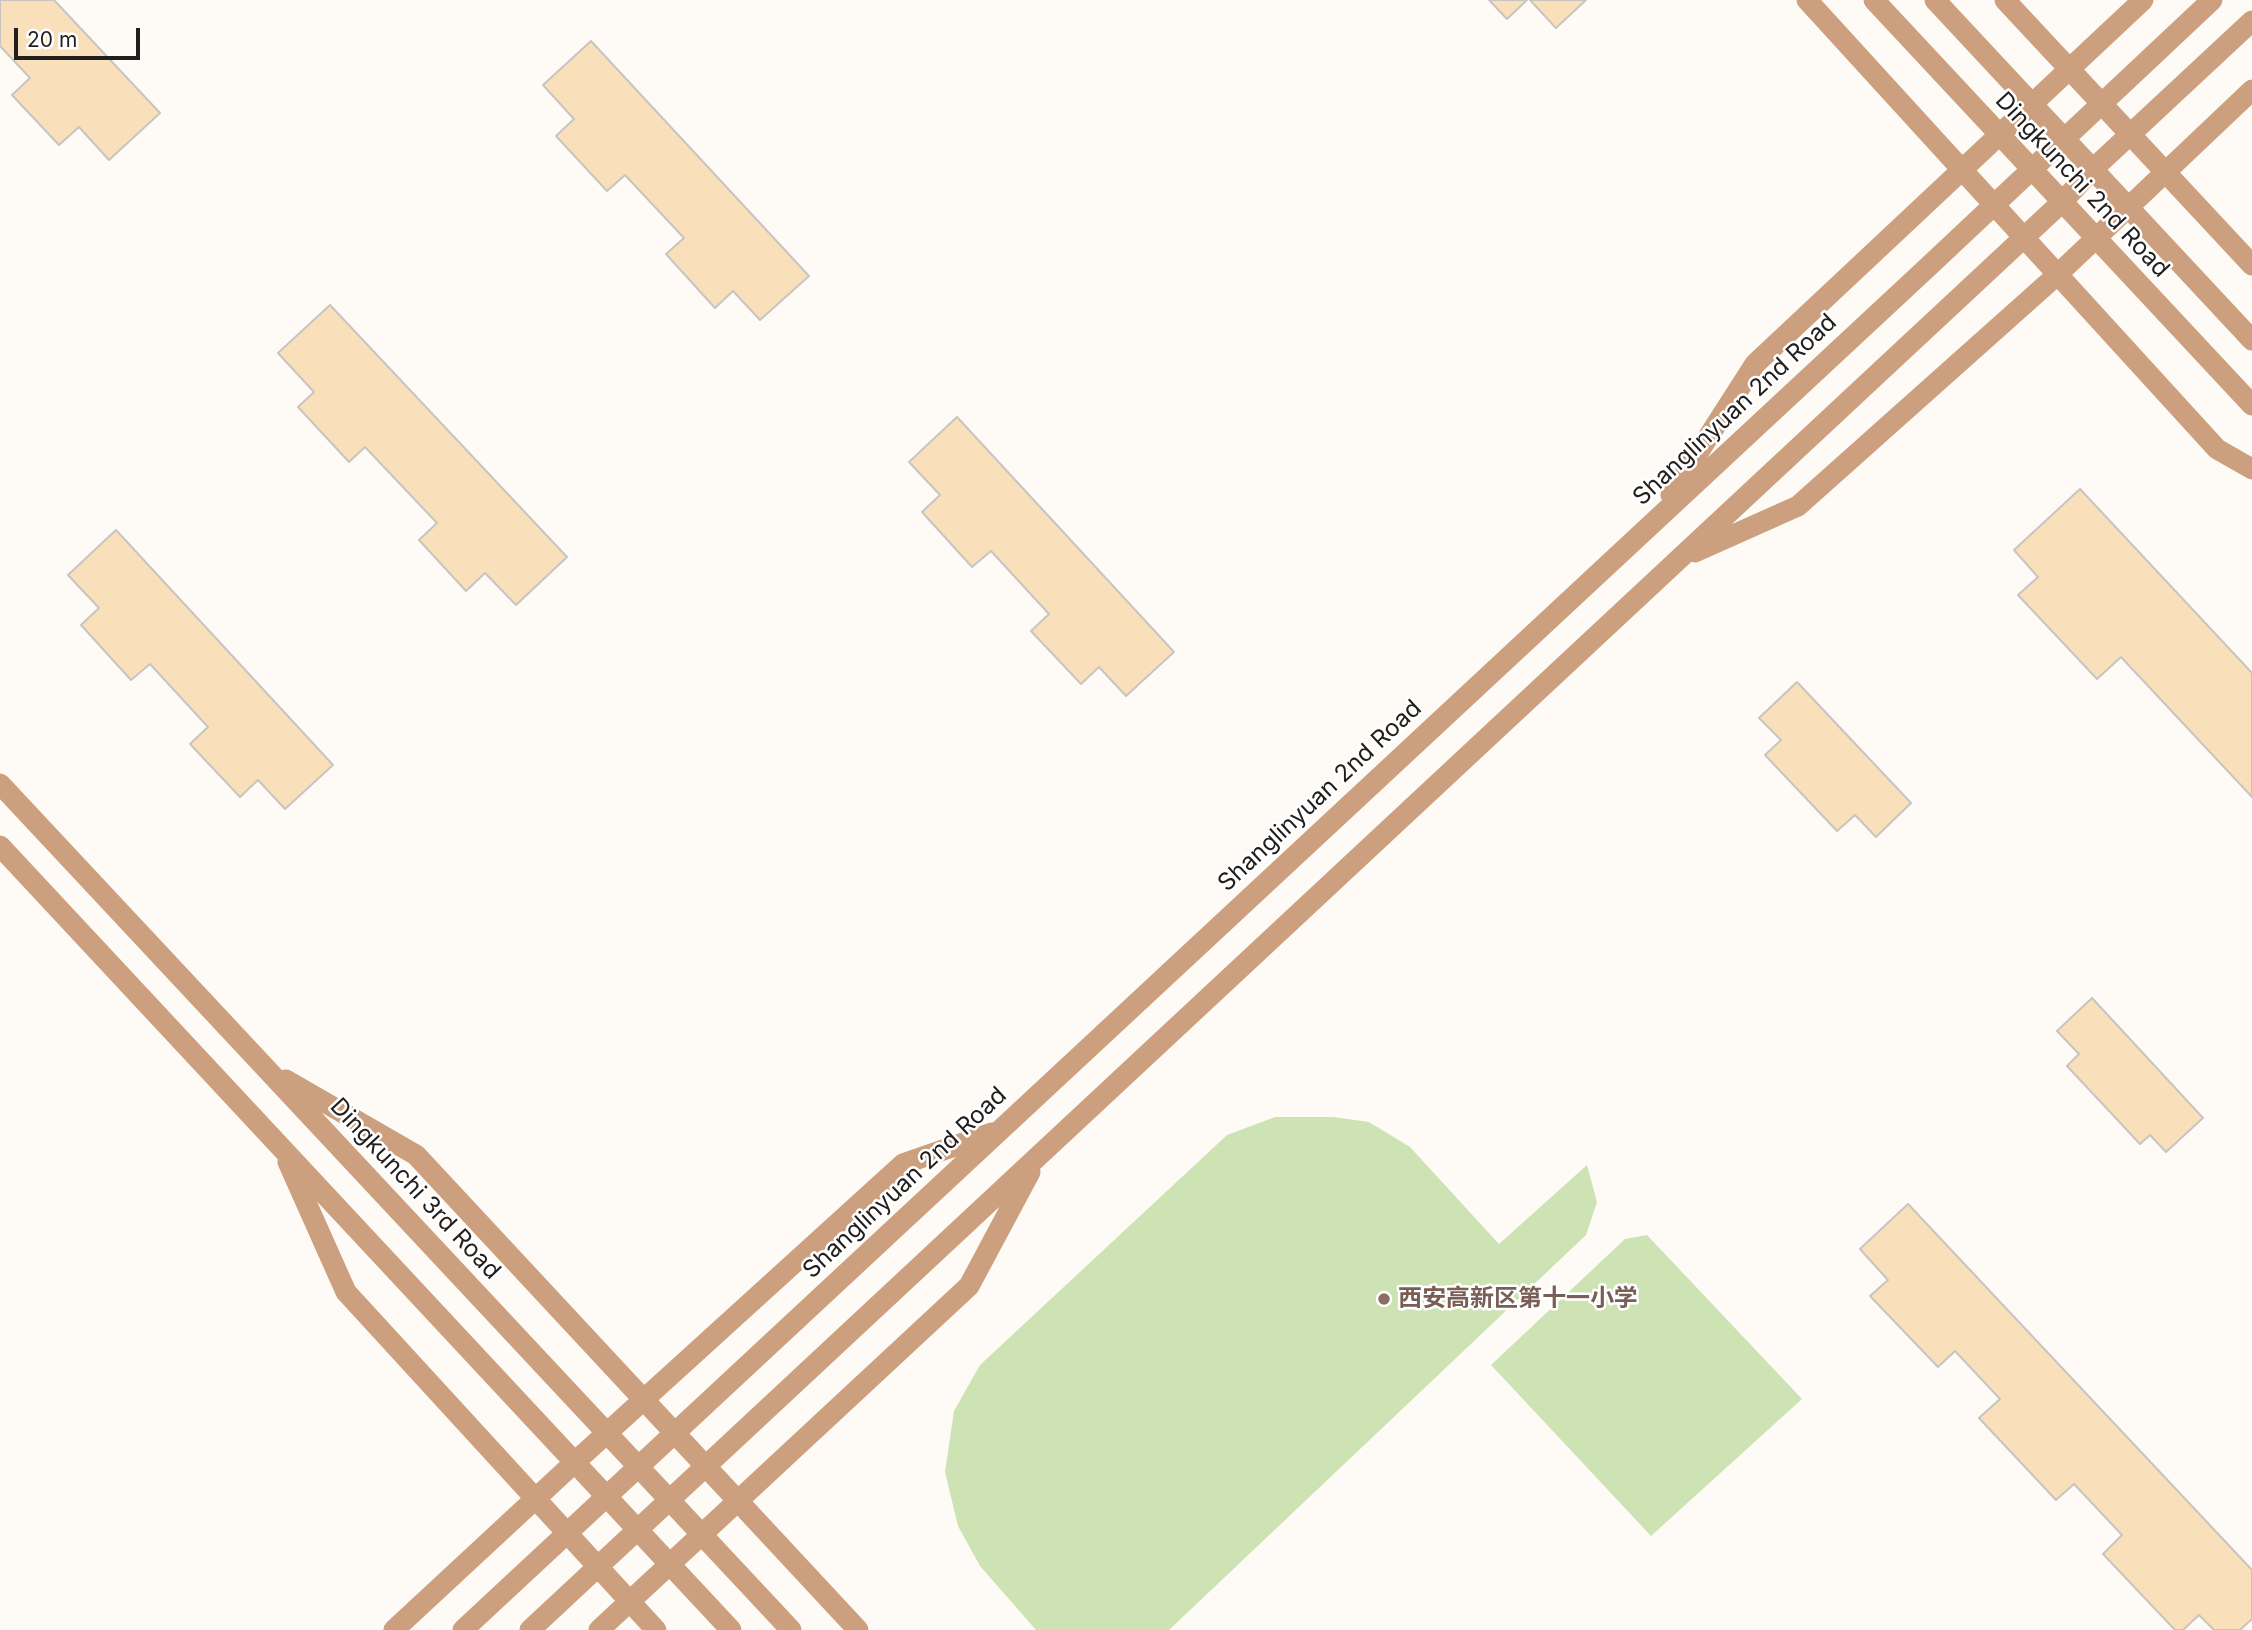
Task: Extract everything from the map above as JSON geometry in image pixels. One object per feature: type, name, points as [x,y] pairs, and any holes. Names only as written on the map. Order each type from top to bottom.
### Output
[{"type":"street","points":[[1807,0],[2217,449],[2252,469]]},
{"type":"street","name":"Dingkunchi 2nd Road","points":[[1874,0],[2252,405]]},
{"type":"street","name":"Dingkunchi 2nd Road","points":[[1935,0],[2252,340]]},
{"type":"street","points":[[2005,0],[2252,265]]},
{"type":"street","points":[[1655,521],[1755,364],[2143,0]]},
{"type":"street","name":"Shanglinyuan 2nd Road","points":[[463,1630],[2212,0]]},
{"type":"street","points":[[530,1630],[2062,202],[2093,169],[2252,21]]},
{"type":"street","points":[[1677,560],[1798,506],[2057,275],[2252,90]]},
{"type":"street","name":"Dingkunchi 3rd Road","points":[[0,784],[791,1630]]},
{"type":"street","points":[[0,846],[731,1630]]},
{"type":"street","points":[[266,1069],[416,1155],[858,1630]]},
{"type":"street","points":[[394,1630],[903,1164],[1000,1130]]},
{"type":"street","points":[[281,1147],[346,1292],[656,1630]]},
{"type":"street","points":[[599,1630],[969,1286],[1039,1155]]},
{"type":"green space","points":[[1275,1117],[1333,1117],[1369,1122],[1410,1147],[1499,1244],[1587,1165],[1597,1202],[1586,1235],[1169,1630],[1036,1630],[980,1566],[958,1526],[945,1472],[954,1411],[980,1365],[1227,1135]]},
{"type":"green space","points":[[1647,1235],[1802,1399],[1651,1536],[1491,1365],[1625,1239]]},
{"type":"building","points":[[0,0],[54,0],[160,113],[109,160],[79,127],[59,145],[12,95],[30,78],[0,46]]},
{"type":"building","points":[[1489,0],[1527,0],[1507,19]]},
{"type":"building","points":[[1530,0],[1586,0],[1556,28]]},
{"type":"building","points":[[591,41],[809,276],[760,320],[733,291],[715,308],[666,254],[684,238],[625,175],[607,191],[556,136],[574,119],[543,85]]},
{"type":"building","points":[[330,305],[567,557],[516,605],[485,573],[466,591],[419,540],[437,523],[365,447],[349,462],[298,407],[314,392],[278,353]]},
{"type":"building","points":[[957,417],[1174,652],[1126,696],[1099,667],[1081,684],[1031,631],[1049,614],[991,551],[972,567],[922,512],[940,495],[909,462]]},
{"type":"building","points":[[2080,489],[2252,673],[2252,797],[2121,657],[2097,679],[2018,595],[2038,577],[2014,550]]},
{"type":"building","points":[[116,530],[333,765],[285,809],[258,780],[240,797],[190,744],[208,727],[150,664],[131,680],[81,625],[99,608],[68,575]]},
{"type":"building","points":[[1797,682],[1911,803],[1876,837],[1855,815],[1837,831],[1765,755],[1781,740],[1759,718]]},
{"type":"building","points":[[2092,998],[2203,1118],[2166,1152],[2150,1135],[2140,1144],[2067,1066],[2079,1054],[2057,1031]]},
{"type":"building","points":[[1908,1204],[2252,1570],[2252,1619],[2240,1630],[2214,1630],[2199,1615],[2183,1630],[2175,1630],[2103,1554],[2122,1535],[2074,1484],[2056,1500],[1979,1418],[2000,1399],[1955,1351],[1938,1367],[1870,1296],[1888,1280],[1860,1249]]},
{"type":"place","name":"西安高新区第十一小学","points":[[1384,1299]]}]
